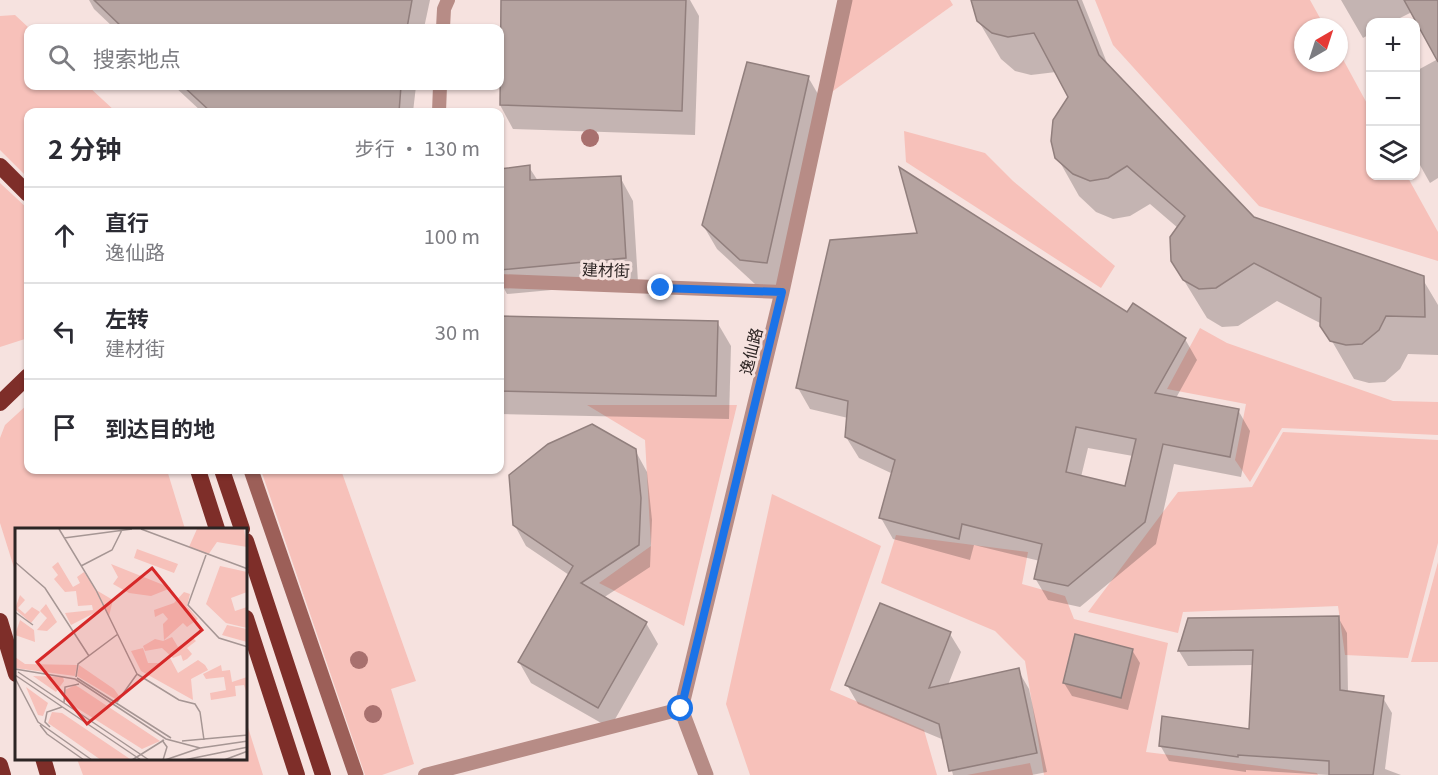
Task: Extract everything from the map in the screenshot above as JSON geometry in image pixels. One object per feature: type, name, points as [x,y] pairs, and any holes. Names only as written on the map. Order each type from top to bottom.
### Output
[{"type":"highway","points":[[0,166],[24,190]]},
{"type":"highway","points":[[0,403],[24,380]]},
{"type":"highway","points":[[199,474],[217,528]]},
{"type":"highway","points":[[223,474],[242,528]]},
{"type":"highway","points":[[248,548],[323,775]]},
{"type":"highway","points":[[0,621],[15,671]]},
{"type":"highway","points":[[248,624],[297,775]]},
{"type":"highway","points":[[43,760],[48,775]]},
{"type":"highway","points":[[0,765],[3,775]]},
{"type":"main road","points":[[252,474],[356,775]]},
{"type":"street","name":"逸仙路","points":[[681,709],[782,292],[845,0]]},
{"type":"street","points":[[681,709],[706,775]]},
{"type":"lane","points":[[443,24],[444,9],[448,0]]},
{"type":"lane","points":[[439,108],[441,90]]},
{"type":"lane","name":"建材街","points":[[504,281],[782,292]]},
{"type":"lane","points":[[425,775],[681,709]]},
{"type":"shaded area","points":[[846,0],[950,0],[953,5],[826,96]]},
{"type":"shaded area","points":[[1095,0],[1310,0],[1320,18],[1294,18],[1294,72],[1348,72],[1348,69],[1366,102],[1366,180],[1409,180],[1438,232],[1438,261],[1259,206],[1113,45]]},
{"type":"shaded area","points":[[15,15],[25,24],[24,90],[92,90],[112,108],[24,108],[24,174],[0,150],[0,16]]},
{"type":"shaded area","points":[[904,131],[985,153],[1013,181],[1115,266],[1101,288],[906,162]]},
{"type":"shaded area","points":[[0,183],[24,205],[24,339],[0,347]]},
{"type":"shaded area","points":[[1200,328],[1227,343],[1393,401],[1438,402],[1438,435],[1282,428],[1250,482],[1235,460],[1246,404],[1167,389]]},
{"type":"shaded area","points":[[587,405],[737,405],[684,626],[599,583],[651,546],[645,440]]},
{"type":"shaded area","points":[[24,408],[24,474],[168,474],[185,528],[15,528],[15,571],[0,523],[0,438],[5,425]]},
{"type":"shaded area","points":[[1283,432],[1438,440],[1438,543],[1408,658],[1345,655],[1338,606],[1183,612],[1178,633],[1088,612],[1178,492],[1252,487]]},
{"type":"shaded area","points":[[262,474],[342,474],[416,681],[391,689],[414,764],[382,775],[365,775]]},
{"type":"shaded area","points":[[772,494],[881,546],[830,690],[924,730],[937,775],[750,775],[726,704]]},
{"type":"shaded area","points":[[896,535],[1028,552],[1022,584],[1065,596],[1074,619],[1168,643],[1146,752],[1317,773],[1318,775],[1044,775],[1025,661],[995,631],[881,583]]},
{"type":"shaded area","points":[[1438,562],[1438,662],[1411,662]]},
{"type":"shaded area","points":[[248,727],[263,775],[83,775],[77,760],[248,760]]},
{"type":"shaded area","points":[[1030,763],[1033,775],[967,775]]},
{"type":"building","points":[[94,0],[412,0],[408,24],[119,24]]},
{"type":"building","points":[[501,0],[686,0],[682,111],[500,105],[500,90],[504,90],[504,24],[501,24]]},
{"type":"building","points":[[971,0],[1077,0],[1099,55],[1254,217],[1424,276],[1425,317],[1386,316],[1379,330],[1362,344],[1346,345],[1330,341],[1320,326],[1321,298],[1254,263],[1216,288],[1199,289],[1183,280],[1171,261],[1170,237],[1185,216],[1127,166],[1108,178],[1090,181],[1073,174],[1055,158],[1051,141],[1053,120],[1068,97],[1034,33],[1008,37],[992,33],[977,21]]},
{"type":"building","points":[[1404,0],[1438,0],[1438,62],[1420,29],[1420,18],[1414,18]]},
{"type":"building","points":[[747,62],[809,76],[767,263],[740,260],[702,225]]},
{"type":"building","points":[[187,90],[401,90],[399,108],[207,108]]},
{"type":"building","points":[[530,165],[530,180],[621,176],[626,258],[504,270],[504,168]]},
{"type":"building","points":[[899,167],[1127,312],[1133,303],[1186,338],[1155,393],[1239,409],[1230,457],[1163,444],[1145,522],[1068,586],[1034,579],[1042,544],[962,524],[959,539],[879,518],[895,460],[845,437],[848,401],[796,388],[830,240],[917,233]],"holes":[[[1076,427],[1136,439],[1125,486],[1066,472]]]},
{"type":"building","points":[[504,316],[718,321],[716,396],[504,391]]},
{"type":"building","points":[[592,424],[636,449],[641,498],[639,545],[581,583],[647,622],[598,708],[518,662],[573,566],[513,525],[509,475],[548,444]]},
{"type":"building","points":[[880,603],[951,632],[929,688],[1019,668],[1037,753],[949,771],[939,724],[845,685]]},
{"type":"building","points":[[1339,616],[1340,690],[1384,696],[1373,775],[1329,775],[1329,761],[1238,755],[1238,757],[1159,746],[1162,716],[1249,729],[1253,650],[1178,651],[1188,618]]},
{"type":"building","points":[[1075,634],[1133,649],[1121,698],[1063,683]]},
{"type":"route","points":[[661,288],[782,292],[681,709]]}]
